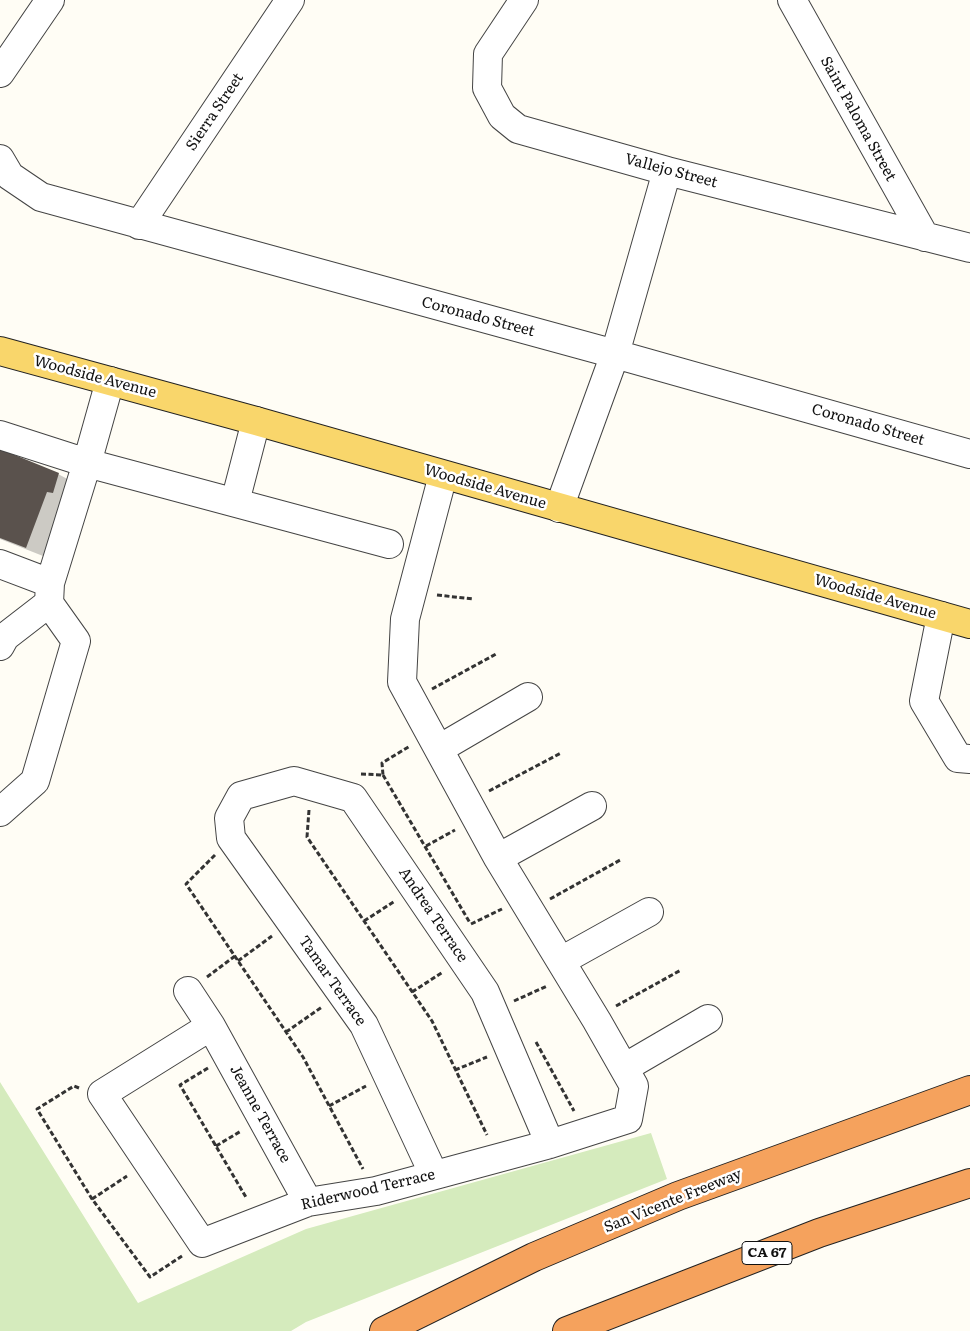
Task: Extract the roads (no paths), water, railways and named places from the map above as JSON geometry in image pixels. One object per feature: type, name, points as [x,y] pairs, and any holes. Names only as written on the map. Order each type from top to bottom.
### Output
[{"type":"highway","name":"San Vicente Freeway","points":[[384,1331],[534,1258],[678,1196],[970,1090]]},
{"type":"highway","name":"CA 67","points":[[567,1331],[819,1233],[970,1184]]},
{"type":"main road","name":"Woodside Avenue","points":[[0,351],[256,421],[970,624]]},
{"type":"street","points":[[0,73],[50,0]]},
{"type":"street","name":"Sierra Street","points":[[139,225],[290,0]]},
{"type":"street","name":"Vallejo Street","points":[[524,0],[488,54],[487,88],[502,116],[518,129],[667,171],[970,248]]},
{"type":"street","name":"Saint Paloma Street","points":[[792,0],[925,237]]},
{"type":"street","name":"Coronado Street","points":[[0,158],[10,176],[41,197],[615,354],[970,454]]},
{"type":"street","points":[[558,508],[615,354],[667,171]]},
{"type":"street","points":[[2,639],[49,593],[110,381]]},
{"type":"street","points":[[235,502],[256,421]]},
{"type":"street","points":[[0,435],[88,462],[389,544]]},
{"type":"street","name":"Riderwood Terrace","points":[[211,1026],[102,1094],[202,1243],[308,1202],[376,1191],[550,1144],[628,1119],[634,1086],[565,968],[534,900],[498,858],[480,806],[435,742],[402,682],[405,620],[443,475]]},
{"type":"street","points":[[0,564],[49,593],[76,641],[35,780],[0,812]]},
{"type":"street","points":[[941,616],[924,701],[958,758],[970,759]]},
{"type":"street","points":[[435,742],[528,697]]},
{"type":"street","name":"Andrea Terrace","points":[[231,838],[228,818],[241,796],[294,781],[353,798],[485,992],[550,1144]]},
{"type":"street","points":[[498,858],[592,806]]},
{"type":"street","name":"Tamar Terrace","points":[[231,838],[364,1025],[434,1175]]},
{"type":"street","points":[[565,968],[649,912]]},
{"type":"street","name":"Jeanne Terrace","points":[[188,991],[211,1026],[308,1202]]},
{"type":"street","points":[[624,1068],[708,1019]]}]
